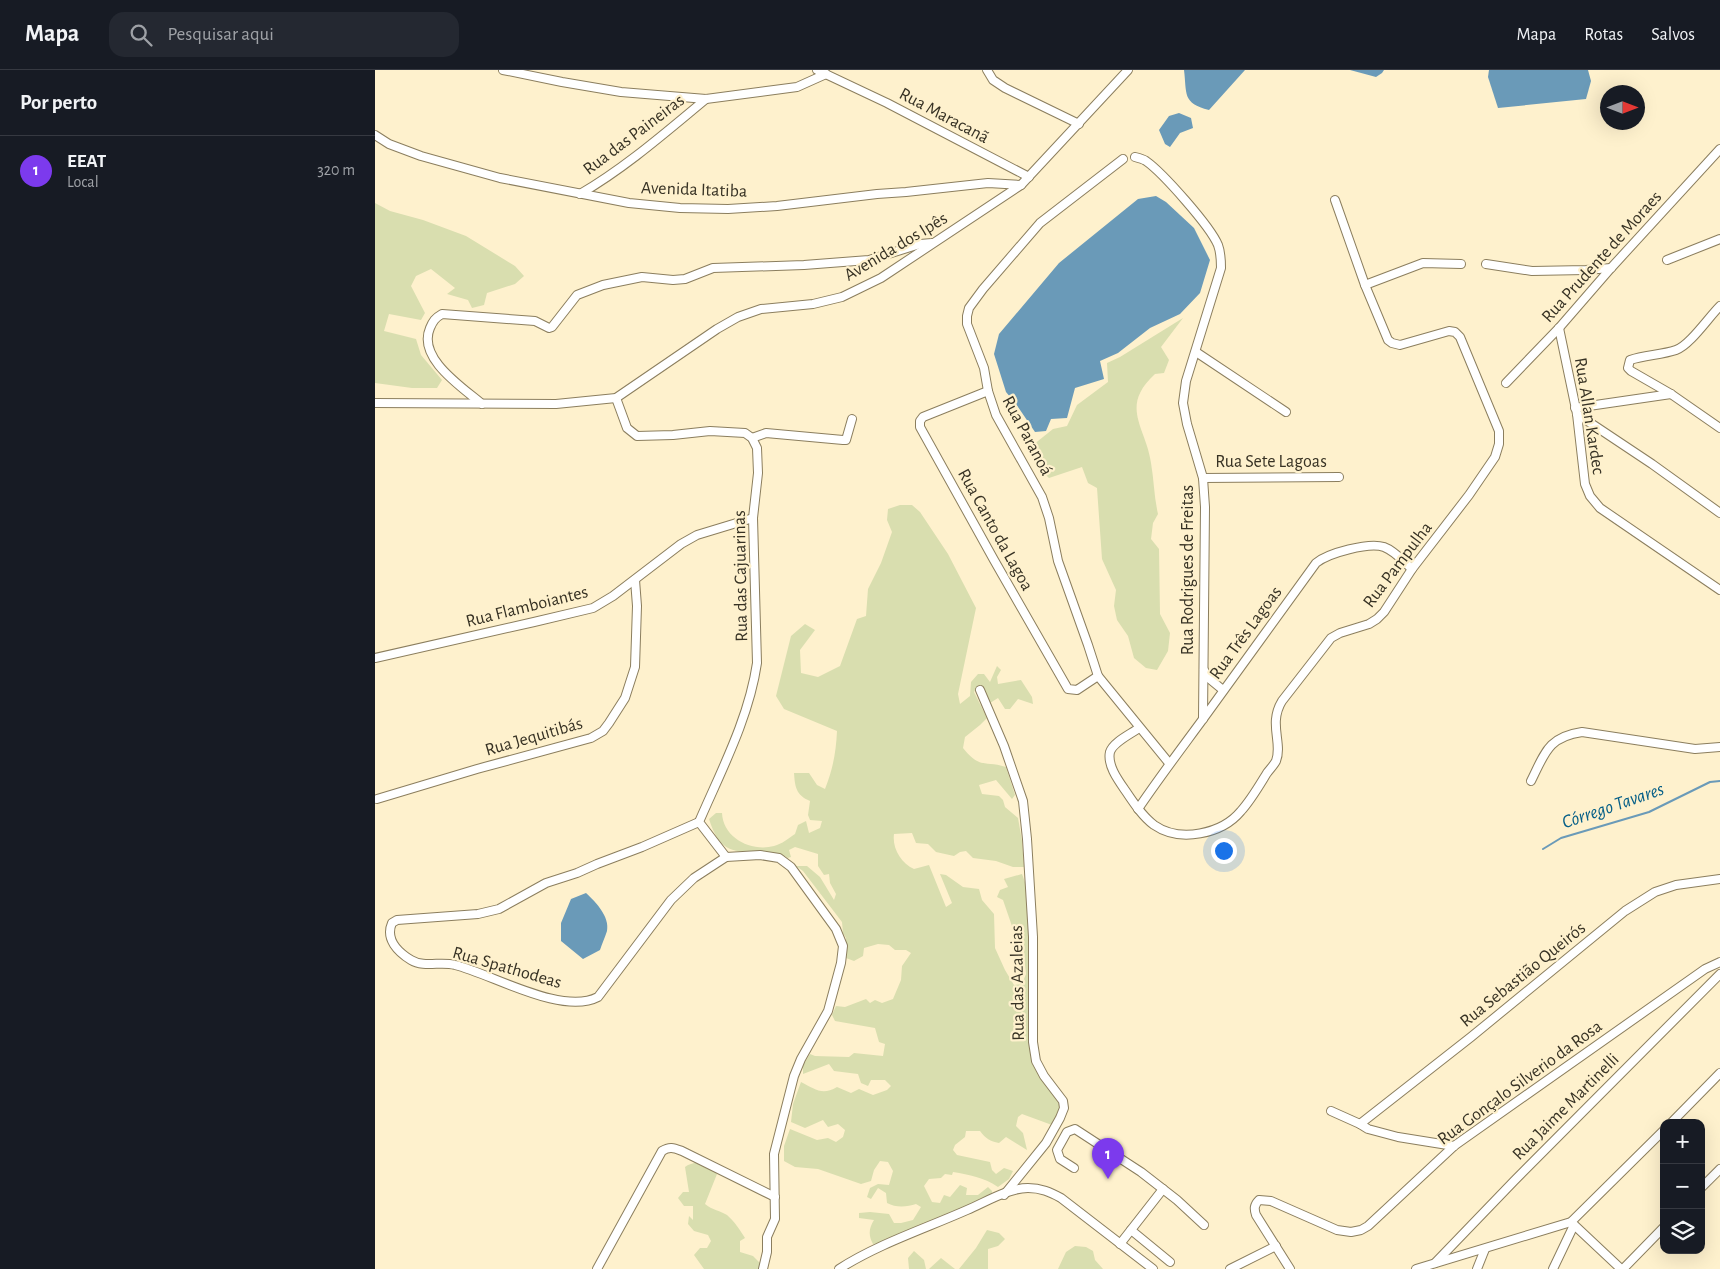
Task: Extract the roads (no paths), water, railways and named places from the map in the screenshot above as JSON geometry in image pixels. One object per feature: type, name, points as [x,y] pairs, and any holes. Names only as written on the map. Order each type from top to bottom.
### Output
[{"type":"street","points":[[503,70],[621,92],[706,99],[797,87],[826,74]]},
{"type":"street","name":"Rua Maracanã","points":[[817,70],[895,107],[1029,178]]},
{"type":"street","points":[[987,70],[993,80],[1005,88],[1079,124]]},
{"type":"street","name":"Avenida dos Ipês","points":[[616,398],[717,328],[738,317],[761,310],[813,304],[842,297],[881,278],[1021,186],[1128,70]]},
{"type":"street","name":"Rua das Paineiras","points":[[579,194],[606,177],[668,131],[706,99]]},
{"type":"street","name":"Avenida Itatiba","points":[[375,135],[389,144],[421,156],[500,178],[579,194],[680,208],[728,209],[794,204],[965,185],[1004,183],[1021,186]]},
{"type":"street","name":"Rua Prudente de Moraes","points":[[1506,383],[1559,328],[1720,149]]},
{"type":"street","name":"Rua Rodrigues de Freitas","points":[[1135,157],[1145,161],[1163,177],[1191,208],[1209,229],[1217,242],[1221,254],[1221,268],[1186,381],[1183,403],[1187,424],[1203,478],[1205,506],[1203,719]]},
{"type":"street","name":"Rua Paranoá","points":[[1123,159],[1040,224],[983,289],[969,308],[967,324],[984,368],[988,391],[996,415],[1042,497],[1049,518],[1057,561],[1098,676],[1169,763]]},
{"type":"street","name":"Rua Pampulha","points":[[1139,728],[1116,744],[1111,750],[1111,767],[1120,784],[1138,809],[1154,825],[1169,832],[1188,835],[1218,829],[1241,812],[1276,761],[1276,710],[1282,701],[1331,638],[1369,624],[1377,619],[1495,457],[1499,444],[1499,431],[1460,337],[1455,332],[1449,331],[1400,345],[1388,340],[1365,285],[1335,200]]},
{"type":"street","points":[[1667,260],[1720,239]]},
{"type":"street","points":[[482,404],[433,360],[428,349],[427,335],[434,318],[442,314],[535,321],[552,327],[577,295],[603,285],[642,277],[673,280],[685,279],[713,268],[804,265],[869,260],[921,244],[935,242]]},
{"type":"street","points":[[1365,285],[1423,263],[1461,264]]},
{"type":"street","points":[[1486,264],[1532,271],[1611,268]]},
{"type":"street","points":[[1720,306],[1681,347],[1630,360],[1628,368],[1671,394],[1720,428]]},
{"type":"street","points":[[1706,320],[1720,314]]},
{"type":"street","name":"Rua Allan Kardec","points":[[1559,328],[1576,411],[1585,484],[1590,496],[1600,508],[1720,590]]},
{"type":"street","points":[[1196,352],[1286,412]]},
{"type":"street","name":"Rua Canto da Lagoa","points":[[988,391],[923,416],[920,421],[920,427],[1068,688],[1077,690],[1098,676]]},
{"type":"street","points":[[1576,411],[1671,394]]},
{"type":"street","points":[[375,403],[557,404],[616,398],[627,428],[637,436],[710,431],[745,432],[752,438],[765,433],[846,440],[852,419]]},
{"type":"street","points":[[1576,411],[1720,513]]},
{"type":"street","name":"Rua das Cajuarinas","points":[[699,822],[732,747],[753,686],[757,663],[753,518],[758,473],[757,448],[752,438]]},
{"type":"street","name":"Rua Sete Lagoas","points":[[1203,478],[1339,477]]},
{"type":"street","name":"Rua Flamboiantes","points":[[375,658],[593,608],[635,580],[681,544],[697,535],[753,518]]},
{"type":"street","name":"Rua Três Lagoas","points":[[1138,809],[1169,763],[1203,719],[1315,563],[1333,553],[1374,546],[1391,550],[1412,570]]},
{"type":"street","name":"Rua Jequitibás","points":[[377,799],[591,738],[603,730],[625,698],[635,667],[637,606],[635,580]]},
{"type":"street","name":"Rua Rodrigues de Freitas","points":[[1203,666],[1206,676],[1223,690]]},
{"type":"street","name":"Rua das Azaleias","points":[[839,1269],[881,1246],[1004,1194],[1046,1143],[1064,1108],[1063,1101],[1044,1076],[1036,1061],[1033,1042],[1033,937],[1023,801],[1004,746],[980,690]]},
{"type":"street","points":[[1531,781],[1546,752],[1556,739],[1568,734],[1582,732],[1695,749],[1720,747]]},
{"type":"street","points":[[699,822],[726,857],[760,855],[779,858],[791,867],[836,929],[843,946],[841,963],[828,1011],[801,1059],[794,1076],[774,1154],[775,1219],[767,1237],[763,1269]]},
{"type":"street","name":"Rua Spathodeas","points":[[699,822],[642,848],[546,883],[499,908],[478,914],[397,920],[392,923],[389,929],[390,937],[396,948],[412,961],[425,964],[455,965],[538,995],[561,1000],[591,1000],[597,996],[671,900],[694,878],[726,857]]},
{"type":"street","name":"Rua Sebastião Queirós","points":[[1360,1124],[1471,1037],[1625,911],[1655,892],[1676,885],[1720,880]]},
{"type":"street","name":"Rua Gonçalo Silverio da Rosa","points":[[1276,1246],[1256,1215],[1254,1208],[1259,1200],[1271,1201],[1337,1230],[1351,1232],[1361,1230],[1368,1226],[1454,1146],[1705,969],[1720,962]]},
{"type":"street","points":[[1705,969],[1718,977]]},
{"type":"street","name":"Rua Jaime Martinelli","points":[[1435,1263],[1514,1181],[1718,977]]},
{"type":"street","points":[[1675,1119],[1720,1073]]},
{"type":"street","points":[[1331,1111],[1360,1124],[1368,1130],[1454,1146]]},
{"type":"street","points":[[1074,1168],[1057,1156],[1057,1150],[1067,1132],[1075,1129],[1141,1172],[1204,1225]]},
{"type":"street","points":[[1553,1269],[1572,1224],[1660,1134]]},
{"type":"street","points":[[597,1269],[662,1150],[668,1147],[674,1147],[775,1197]]},
{"type":"street","points":[[1705,1184],[1720,1169]]},
{"type":"street","points":[[1004,1194],[1027,1188],[1047,1191],[1061,1198],[1153,1269]]},
{"type":"street","points":[[1120,1244],[1163,1189]]},
{"type":"street","points":[[1416,1269],[1572,1224]]},
{"type":"street","points":[[1572,1224],[1622,1269],[1660,1231]]},
{"type":"street","points":[[1131,1230],[1170,1262]]},
{"type":"street","points":[[1230,1269],[1276,1246],[1290,1269]]},
{"type":"street","points":[[1477,1269],[1485,1249]]},
{"type":"water","points":[[1184,70],[1245,70],[1209,110],[1190,101],[1186,91]]},
{"type":"water","points":[[1350,70],[1384,70],[1376,77]]},
{"type":"water","points":[[1489,70],[1588,70],[1591,81],[1586,99],[1498,108],[1488,77]]},
{"type":"water","points":[[1179,113],[1191,118],[1193,128],[1180,133],[1170,147],[1165,144],[1159,130],[1169,116]]},
{"type":"water","points":[[1156,196],[1166,202],[1194,228],[1210,260],[1200,293],[1180,314],[1150,328],[1118,353],[1100,361],[1104,379],[1075,388],[1067,418],[1051,419],[1046,431],[1035,432],[1006,392],[994,354],[999,334],[1059,263],[1138,199]]},
{"type":"water","points":[[586,893],[604,915],[607,931],[600,950],[583,959],[561,941],[561,923],[571,899]]},
{"type":"waterway","name":"Córrego Tavares","points":[[1543,849],[1561,838],[1649,812],[1710,782],[1720,781]]},
{"type":"place","name":"EEAT","points":[[1108,1179]]}]
